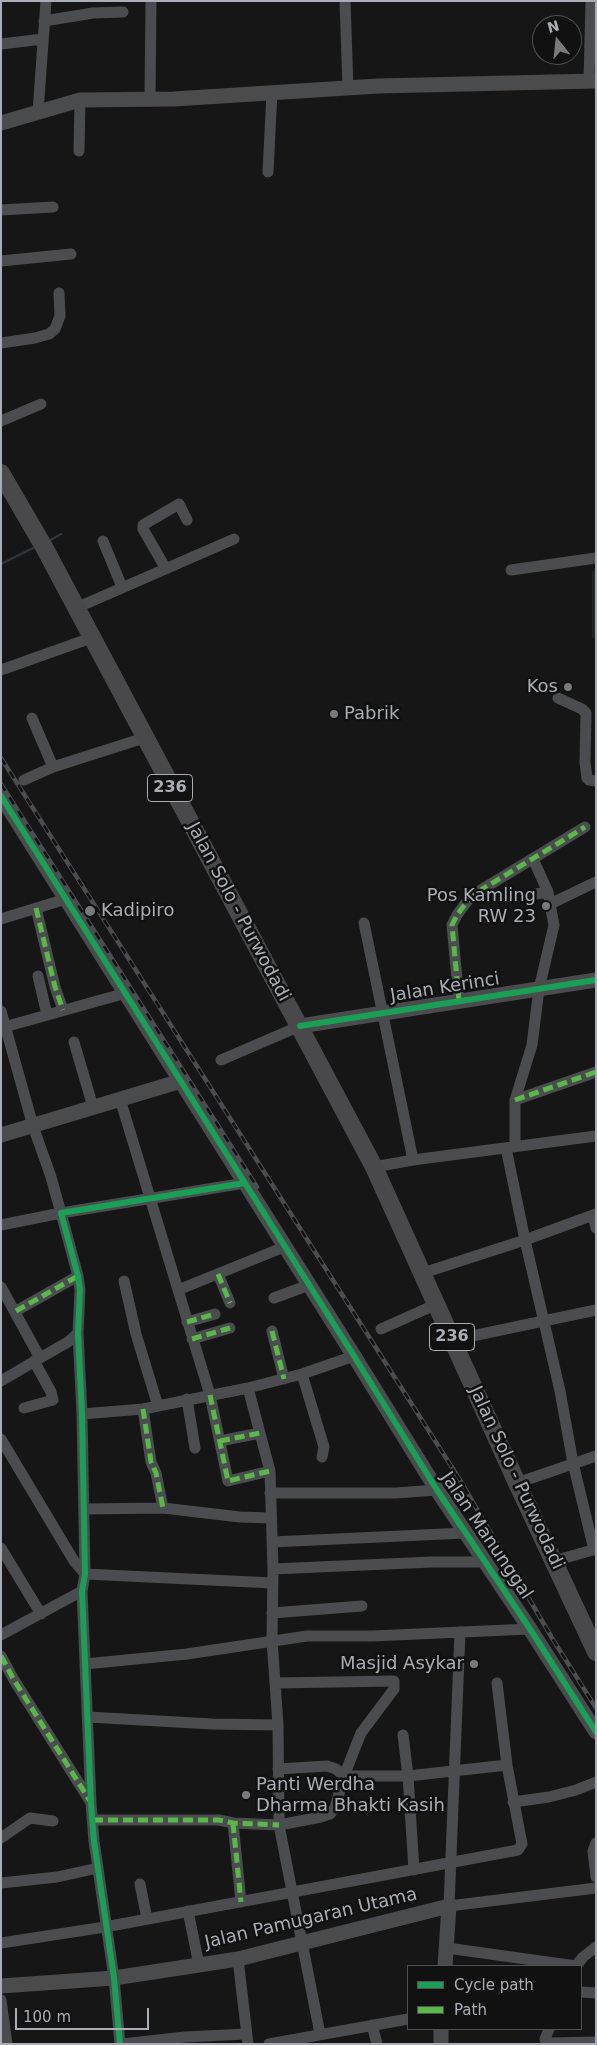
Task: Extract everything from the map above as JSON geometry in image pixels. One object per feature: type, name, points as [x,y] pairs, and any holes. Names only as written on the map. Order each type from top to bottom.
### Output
[{"type":"main road","name":"Jalan Solo - Purwodadi","points":[[1,473],[5,490],[44,547],[374,1167],[517,1483],[595,1647]]},
{"type":"street","points":[[38,112],[46,1]]},
{"type":"street","points":[[150,98],[151,1]]},
{"type":"street","points":[[345,1],[348,88]]},
{"type":"street","points":[[1,123],[80,100],[183,99],[348,88],[592,81],[591,1]]},
{"type":"street","points":[[44,21],[93,13],[123,12]]},
{"type":"street","points":[[1,44],[43,39]]},
{"type":"street","points":[[268,172],[272,92]]},
{"type":"street","points":[[79,151],[80,100]]},
{"type":"street","points":[[1,210],[53,207]]},
{"type":"street","points":[[1,261],[72,254]]},
{"type":"street","points":[[1,343],[35,338],[48,334],[55,329],[60,316],[60,294]]},
{"type":"street","points":[[1,420],[41,404]]},
{"type":"street","points":[[166,569],[143,529],[143,525],[179,504],[187,520]]},
{"type":"street","points":[[76,608],[234,539]]},
{"type":"street","points":[[103,541],[122,588]]},
{"type":"street","points":[[511,570],[596,558]]},
{"type":"street","points":[[1,670],[91,638]]},
{"type":"street","points":[[558,698],[582,708],[586,713],[588,718],[587,778],[589,780],[596,780]]},
{"type":"street","points":[[32,718],[53,767]]},
{"type":"street","points":[[24,780],[53,767],[144,738]]},
{"type":"street","name":"Jalan Manunggal","points":[[1,796],[354,1356],[436,1490],[530,1629],[596,1732]]},
{"type":"street","points":[[459,1001],[452,925],[454,920],[472,896],[585,827]]},
{"type":"street","points":[[533,859],[549,898],[554,925],[539,989],[532,1045],[515,1100],[511,1147],[525,1240],[560,1391],[573,1463],[595,1550],[554,1561]]},
{"type":"street","points":[[519,897],[549,898],[596,882]]},
{"type":"street","points":[[1,919],[66,899]]},
{"type":"street","points":[[36,908],[55,987],[63,1010]]},
{"type":"street","points":[[364,923],[413,1160]]},
{"type":"street","points":[[38,976],[47,1015]]},
{"type":"street","name":"Jalan Kerinci","points":[[300,1026],[596,980]]},
{"type":"street","points":[[4,1028],[126,993]]},
{"type":"street","points":[[1,1011],[4,1028],[33,1126],[51,1177],[78,1276],[85,1574],[82,1591],[91,1803],[105,1928],[114,1978],[121,2044],[185,2037],[247,2039],[238,1959]]},
{"type":"street","points":[[222,1060],[300,1026]]},
{"type":"street","points":[[74,1042],[93,1107]]},
{"type":"street","points":[[515,1100],[596,1072]]},
{"type":"street","points":[[1,1136],[181,1081]]},
{"type":"street","points":[[120,1099],[210,1396],[228,1481],[270,1471]]},
{"type":"street","points":[[374,1167],[413,1160],[596,1136]]},
{"type":"street","points":[[1,1225],[60,1212],[245,1183]]},
{"type":"street","points":[[423,1273],[525,1240],[594,1214],[596,1228]]},
{"type":"street","points":[[178,1290],[284,1246]]},
{"type":"street","points":[[218,1274],[230,1303]]},
{"type":"street","points":[[16,1311],[78,1276]]},
{"type":"street","points":[[124,1281],[136,1334],[158,1406]]},
{"type":"street","points":[[274,1298],[309,1285]]},
{"type":"street","points":[[1,1287],[16,1311],[55,1399],[24,1408]]},
{"type":"street","points":[[381,1328],[437,1304]]},
{"type":"street","points":[[453,1340],[596,1310]]},
{"type":"street","points":[[187,1322],[215,1314]]},
{"type":"street","points":[[192,1339],[230,1328]]},
{"type":"street","points":[[272,1331],[284,1379]]},
{"type":"street","points":[[1,1381],[68,1342],[78,1333]]},
{"type":"street","points":[[82,1414],[143,1409],[248,1388],[302,1374],[354,1356]]},
{"type":"street","points":[[302,1374],[324,1447],[322,1457]]},
{"type":"street","points":[[248,1388],[270,1471],[273,1569],[272,1640],[278,1725],[279,1825],[320,2034]]},
{"type":"street","points":[[187,1400],[195,1448]]},
{"type":"street","points":[[143,1409],[151,1462],[156,1473],[163,1508]]},
{"type":"street","points":[[220,1441],[260,1433]]},
{"type":"street","points":[[1,1439],[74,1561],[85,1574],[273,1582]]},
{"type":"street","points":[[517,1483],[596,1456]]},
{"type":"street","points":[[270,1493],[396,1493],[436,1490]]},
{"type":"street","points":[[84,1508],[163,1508],[240,1518],[270,1518]]},
{"type":"street","points":[[272,1542],[465,1533]]},
{"type":"street","points":[[1,1548],[41,1614]]},
{"type":"street","points":[[273,1569],[432,1562],[484,1562]]},
{"type":"street","points":[[1,1635],[82,1591]]},
{"type":"street","points":[[272,1613],[362,1606]]},
{"type":"street","points":[[85,1664],[195,1653],[307,1636],[530,1629]]},
{"type":"street","points":[[445,1965],[460,1632]]},
{"type":"street","points":[[1,1656],[91,1803]]},
{"type":"street","points":[[93,1820],[219,1820],[233,1823],[279,1825],[330,1814],[339,1799],[344,1776],[361,1733],[394,1690],[394,1681],[275,1683]]},
{"type":"street","points":[[1,1942],[105,1928],[518,1850],[522,1844],[507,1765],[497,1683]]},
{"type":"street","points":[[88,1717],[212,1724],[278,1725]]},
{"type":"street","points":[[403,1735],[408,1776],[414,1870]]},
{"type":"street","points":[[278,1769],[327,1766],[336,1769],[344,1776],[408,1776],[507,1765]]},
{"type":"street","points":[[513,1802],[549,1797],[576,1790],[596,1782]]},
{"type":"street","points":[[1,1838],[30,1818],[53,1821]]},
{"type":"street","points":[[233,1823],[241,1902]]},
{"type":"street","points":[[596,1843],[594,1851],[596,1877]]},
{"type":"street","points":[[1,1883],[57,1877],[98,1868]]},
{"type":"street","points":[[140,1884],[147,1920]]},
{"type":"street","points":[[449,1906],[596,1888]]},
{"type":"street","name":"Jalan Pamugaran Utama","points":[[1,1986],[114,1978],[238,1959],[449,1906]]},
{"type":"street","points":[[188,1911],[199,1965]]},
{"type":"street","points":[[577,1965],[583,1957],[596,1947]]},
{"type":"street","points":[[447,1948],[569,1965]]},
{"type":"street","points":[[582,1992],[596,1993]]},
{"type":"street","points":[[1,2000],[7,2044]]},
{"type":"street","points":[[270,2044],[294,2042],[320,2034],[407,2019]]},
{"type":"street","points":[[372,2025],[377,2044]]},
{"type":"street","points":[[441,2030],[441,2044]]},
{"type":"street","points":[[549,2030],[545,2039],[546,2042],[596,2042]]},
{"type":"shaded area","points":[[596,570],[596,638],[592,638],[592,571]]},
{"type":"waterway","points":[[49,541],[61,534]]},
{"type":"waterway","points":[[1,564],[37,546]]},
{"type":"railway","points":[[1,758],[460,1480],[552,1638],[596,1708]]},
{"type":"railway","points":[[1,784],[257,1187]]},
{"type":"marked path","points":[[459,1001],[452,925],[457,915],[471,896],[585,827]]},
{"type":"marked path","points":[[36,908],[55,987],[63,1010]]},
{"type":"marked path","points":[[515,1100],[596,1072]]},
{"type":"marked path","points":[[218,1274],[230,1303]]},
{"type":"marked path","points":[[16,1311],[78,1276]]},
{"type":"marked path","points":[[187,1322],[215,1314]]},
{"type":"marked path","points":[[192,1339],[230,1328]]},
{"type":"marked path","points":[[272,1331],[284,1379]]},
{"type":"marked path","points":[[210,1395],[228,1481],[270,1471]]},
{"type":"marked path","points":[[143,1409],[151,1462],[156,1473],[163,1508]]},
{"type":"marked path","points":[[220,1441],[260,1433]]},
{"type":"marked path","points":[[1,1656],[90,1801]]},
{"type":"marked path","points":[[93,1820],[219,1820],[233,1823],[279,1825]]},
{"type":"marked path","points":[[233,1823],[241,1902]]},
{"type":"cycle path","points":[[1,796],[437,1490],[596,1732]]},
{"type":"cycle path","points":[[300,1026],[596,980]]},
{"type":"cycle path","points":[[120,2044],[114,1978],[94,1841],[91,1803],[82,1591],[85,1574],[82,1414],[78,1333],[80,1290],[61,1213],[245,1183]]},
{"type":"place","name":"Kos","points":[[568,687]]},
{"type":"place","name":"Pabrik","points":[[334,714]]},
{"type":"place","name":"Pos Kamling RW 23","points":[[546,906]]},
{"type":"place","name":"Kadipiro","points":[[90,911]]},
{"type":"place","name":"Masjid Asykar","points":[[474,1664]]},
{"type":"place","name":"Panti Werdha Dharma Bhakti Kasih","points":[[246,1795]]}]
